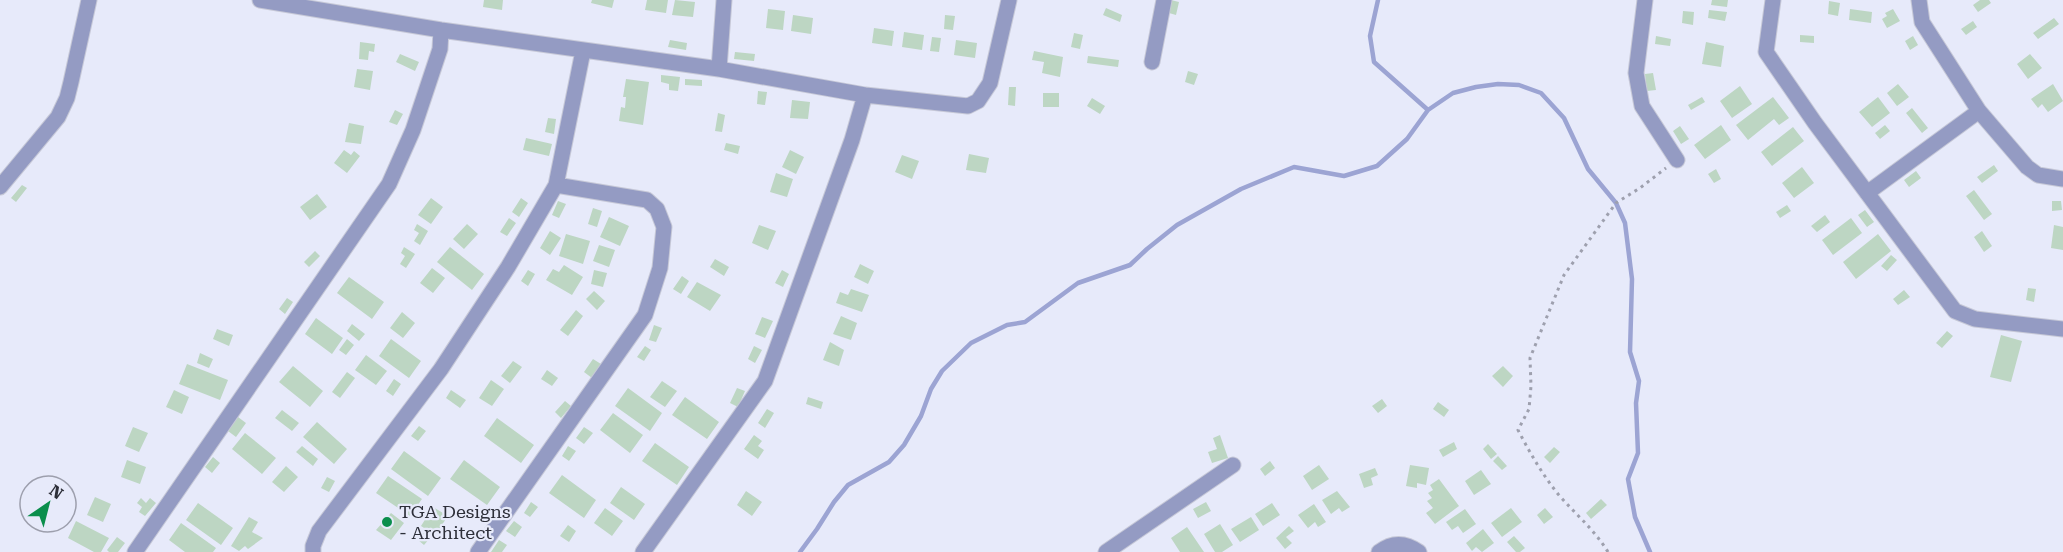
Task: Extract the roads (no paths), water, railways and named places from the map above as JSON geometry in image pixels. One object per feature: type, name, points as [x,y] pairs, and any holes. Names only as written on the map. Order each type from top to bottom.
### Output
[{"type":"street","points":[[0,187],[58,117],[69,90],[89,0]]},
{"type":"street","points":[[261,0],[301,3],[441,30],[719,69],[865,95],[968,106],[978,101],[993,76],[1009,0]]},
{"type":"street","points":[[719,69],[724,0]]},
{"type":"street","points":[[1152,62],[1164,0]]},
{"type":"street","points":[[1645,0],[1635,73],[1642,106],[1677,160]]},
{"type":"street","points":[[1773,0],[1766,52],[1955,311],[1975,319],[2063,329]]},
{"type":"street","points":[[1919,0],[1922,22],[1979,111],[2027,167],[2038,175],[2063,179]]},
{"type":"street","points":[[135,552],[389,184],[413,130],[440,49],[441,30]]},
{"type":"street","points":[[313,552],[319,531],[441,369],[508,267],[556,185],[583,51]]},
{"type":"street","points":[[643,552],[765,381],[844,161],[865,95]]},
{"type":"street","points":[[1867,193],[1979,111]]},
{"type":"street","points":[[478,552],[645,315],[660,268],[664,227],[657,209],[647,200],[556,185]]},
{"type":"street","points":[[1106,552],[1233,465]]},
{"type":"street","points":[[1378,552],[1389,545],[1409,545],[1419,552]]},
{"type":"waterway","points":[[1378,0],[1370,36],[1374,62],[1428,110]]},
{"type":"waterway","points":[[800,552],[848,485],[889,462],[904,445],[921,416],[931,389],[942,371],[971,343],[1007,325],[1025,322],[1078,283],[1130,265],[1177,225],[1241,189],[1294,167],[1344,176],[1377,166],[1407,139],[1428,110],[1453,93],[1498,84],[1519,85],[1541,93],[1564,118],[1588,169],[1616,203],[1625,223],[1632,279],[1630,352],[1639,381],[1636,403],[1638,453],[1628,479],[1635,517],[1650,552]]},
{"type":"place","name":"TGA Designs - Architect","points":[[387,522]]}]
